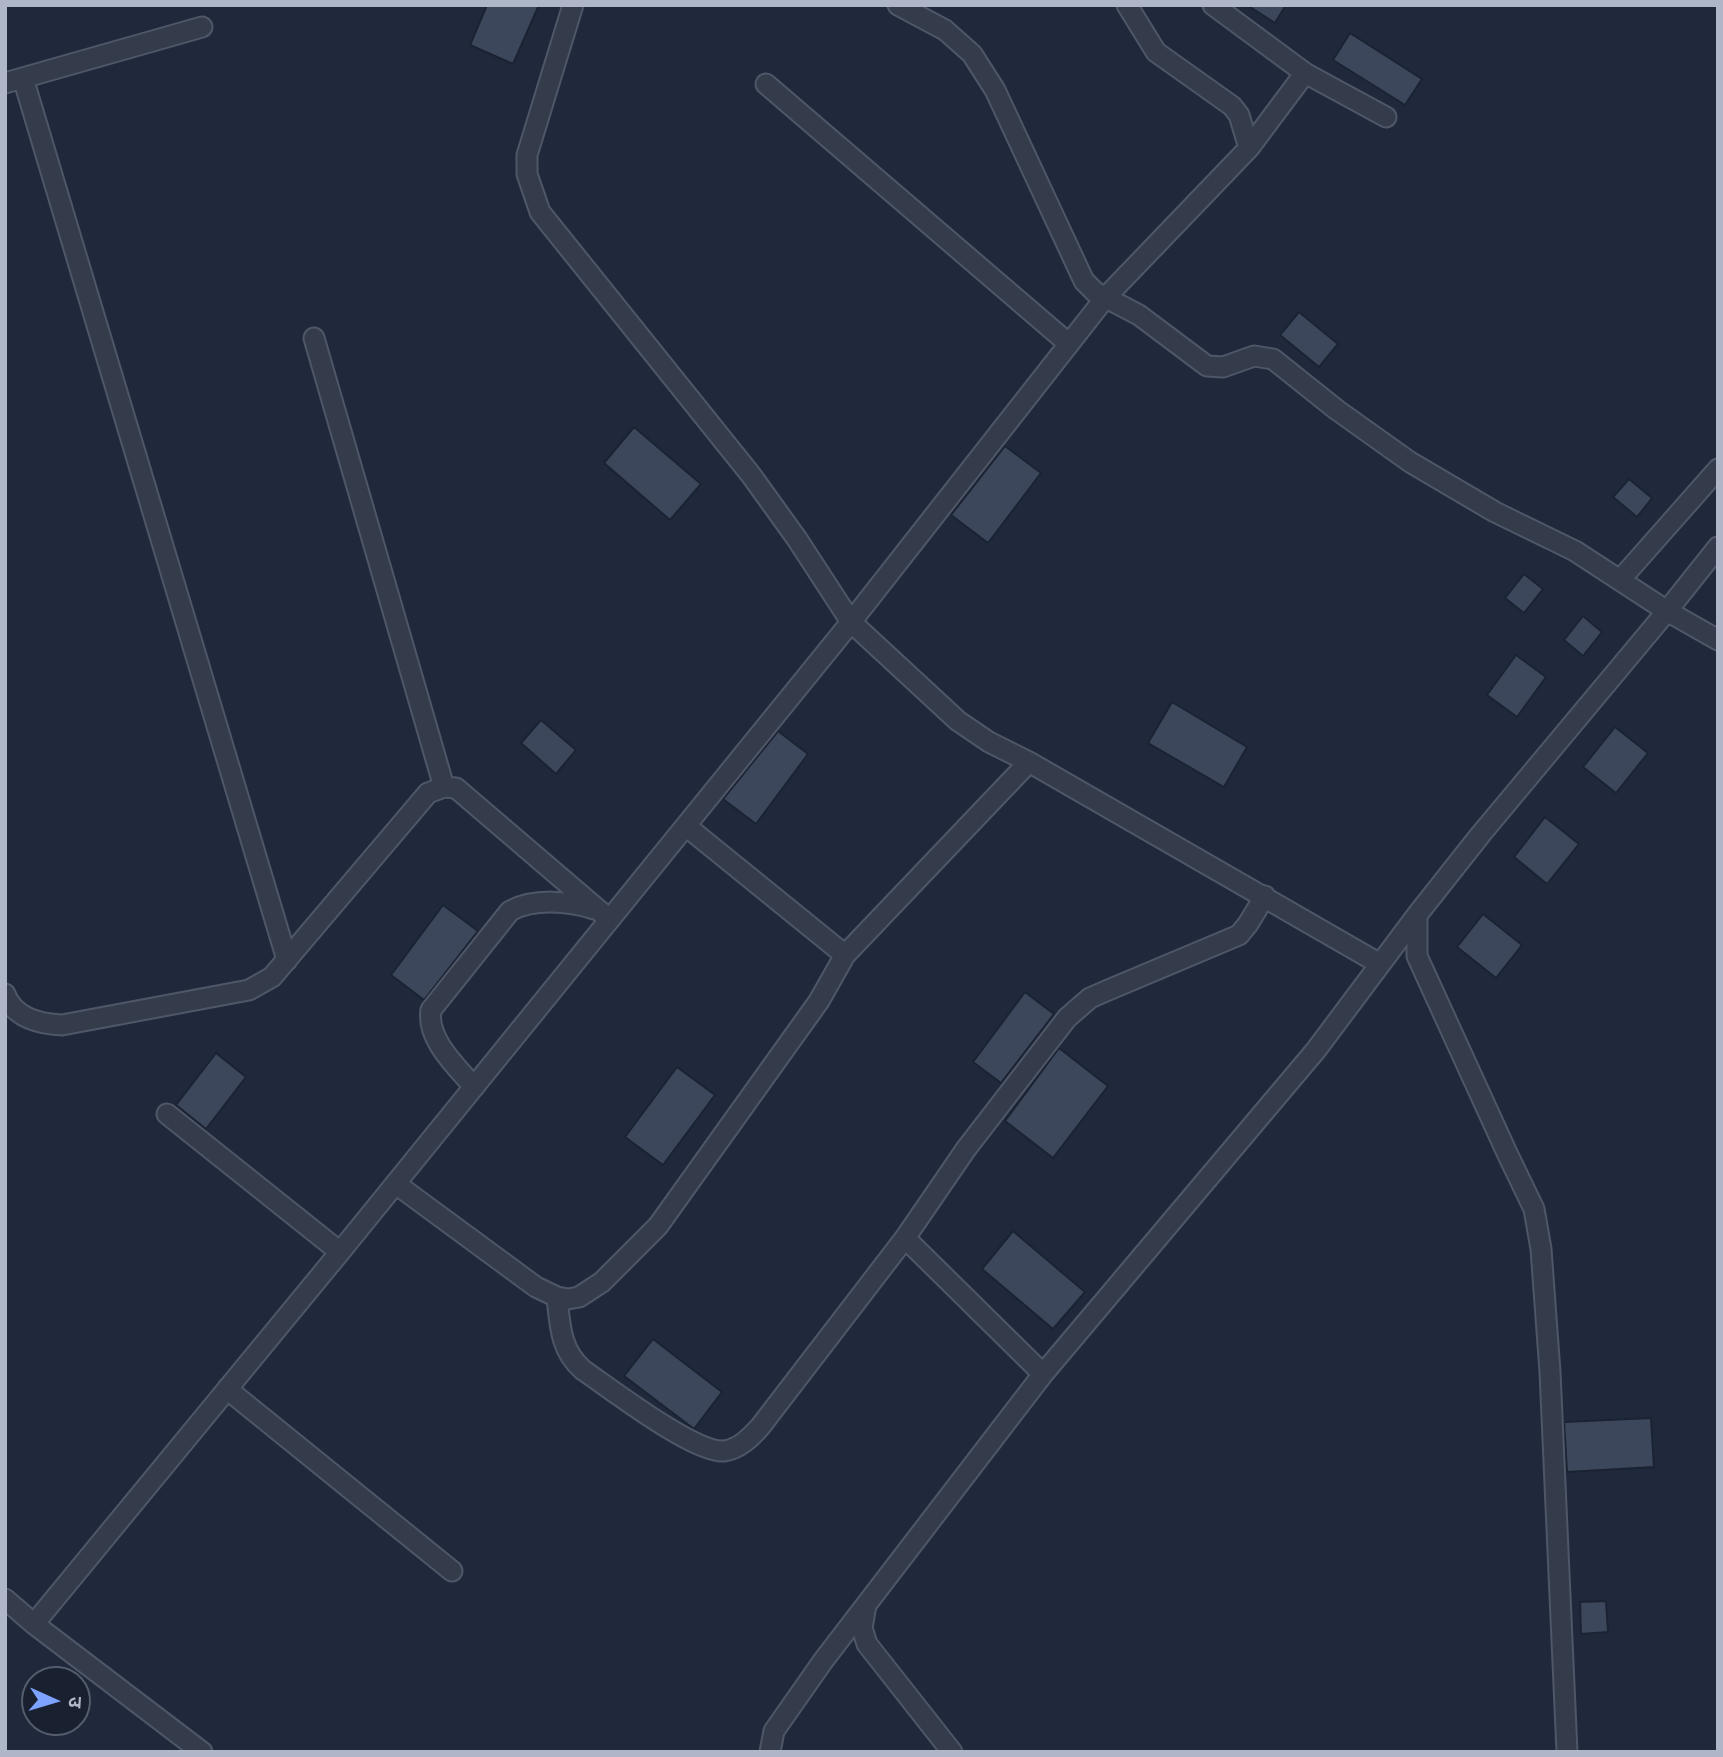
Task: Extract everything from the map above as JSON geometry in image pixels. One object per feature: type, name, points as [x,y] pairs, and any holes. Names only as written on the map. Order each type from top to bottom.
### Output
[{"type":"lane","points":[[573,5],[527,155],[527,174],[540,212],[751,475],[851,622],[958,720],[989,742],[1029,762],[1380,964]]},
{"type":"lane","points":[[898,5],[945,30],[972,54],[995,90],[1089,288],[1139,315],[1207,366],[1223,367],[1254,356],[1273,359],[1337,410],[1410,462],[1495,512],[1575,551],[1667,611],[1718,640]]},
{"type":"lane","points":[[1127,5],[1156,52],[1232,106],[1238,115],[1249,148]]},
{"type":"lane","points":[[1213,5],[1305,73],[1386,117]]},
{"type":"lane","points":[[202,27],[14,81],[287,960]]},
{"type":"lane","points":[[34,1624],[396,1184],[851,622],[1105,298],[1249,148],[1305,73]]},
{"type":"lane","points":[[766,83],[1069,344]]},
{"type":"lane","points":[[314,338],[444,787]]},
{"type":"lane","points":[[1620,580],[1718,469]]},
{"type":"lane","points":[[770,1752],[774,1731],[866,1601],[1042,1374],[1316,1050],[1480,834],[1718,547]]},
{"type":"lane","points":[[396,1184],[536,1287],[557,1297],[579,1297],[602,1282],[658,1226],[819,1001],[845,955],[1029,762]]},
{"type":"lane","points":[[5,994],[22,1016],[43,1024],[62,1025],[249,990],[272,977],[428,793],[444,787],[456,788],[609,919]]},
{"type":"lane","points":[[686,826],[845,955]]},
{"type":"lane","points":[[557,1297],[562,1342],[574,1362],[693,1443],[714,1450],[729,1450],[744,1443],[760,1427],[905,1238],[967,1149],[1074,1012],[1090,998],[1239,935],[1265,896]]},
{"type":"lane","points":[[474,1087],[448,1057],[432,1029],[430,1014],[503,918],[518,906],[544,902],[581,905],[609,919]]},
{"type":"lane","points":[[1417,915],[1417,956],[1534,1209],[1541,1249],[1550,1372],[1567,1752]]},
{"type":"lane","points":[[167,1114],[340,1252]]},
{"type":"lane","points":[[905,1238],[1042,1374]]},
{"type":"lane","points":[[227,1389],[452,1571]]},
{"type":"lane","points":[[866,1601],[862,1628],[864,1637],[952,1752]]},
{"type":"lane","points":[[8,1605],[202,1752]]},
{"type":"lane","points":[[823,1661],[848,1649],[876,1656]]},
{"type":"building","points":[[487,5],[539,5],[513,64],[470,45]]},
{"type":"building","points":[[1247,5],[1286,5],[1275,23]]},
{"type":"building","points":[[1350,33],[1422,79],[1405,105],[1333,60]]},
{"type":"building","points":[[1299,312],[1338,344],[1319,367],[1280,335]]},
{"type":"building","points":[[634,427],[701,484],[670,520],[604,463]]},
{"type":"building","points":[[1005,446],[1041,473],[988,543],[951,515]]},
{"type":"building","points":[[1629,479],[1652,498],[1637,517],[1613,497]]},
{"type":"building","points":[[1524,574],[1543,589],[1524,613],[1505,598]]},
{"type":"building","points":[[1583,616],[1602,632],[1583,656],[1564,640]]},
{"type":"building","points":[[1516,655],[1546,677],[1517,717],[1487,695]]},
{"type":"building","points":[[1172,702],[1247,747],[1224,787],[1148,743]]},
{"type":"building","points":[[541,720],[576,750],[556,774],[521,743]]},
{"type":"building","points":[[1615,727],[1648,753],[1616,793],[1583,767]]},
{"type":"building","points":[[778,731],[808,754],[756,824],[723,799]]},
{"type":"building","points":[[1545,817],[1579,844],[1547,884],[1514,857]]},
{"type":"building","points":[[443,905],[478,931],[424,1000],[391,975]]},
{"type":"building","points":[[1483,914],[1522,945],[1496,978],[1457,947]]},
{"type":"building","points":[[1025,992],[1054,1014],[1001,1083],[973,1062]]},
{"type":"building","points":[[1059,1048],[1108,1086],[1053,1158],[1005,1121]]},
{"type":"building","points":[[216,1053],[246,1077],[206,1129],[176,1105]]},
{"type":"building","points":[[677,1067],[715,1095],[663,1165],[625,1137]]},
{"type":"building","points":[[1013,1231],[1085,1292],[1053,1329],[982,1269]]},
{"type":"building","points":[[653,1339],[722,1392],[694,1429],[624,1376]]},
{"type":"building","points":[[1651,1418],[1654,1467],[1567,1472],[1564,1422]]},
{"type":"building","points":[[1606,1601],[1608,1632],[1581,1634],[1580,1602]]}]
